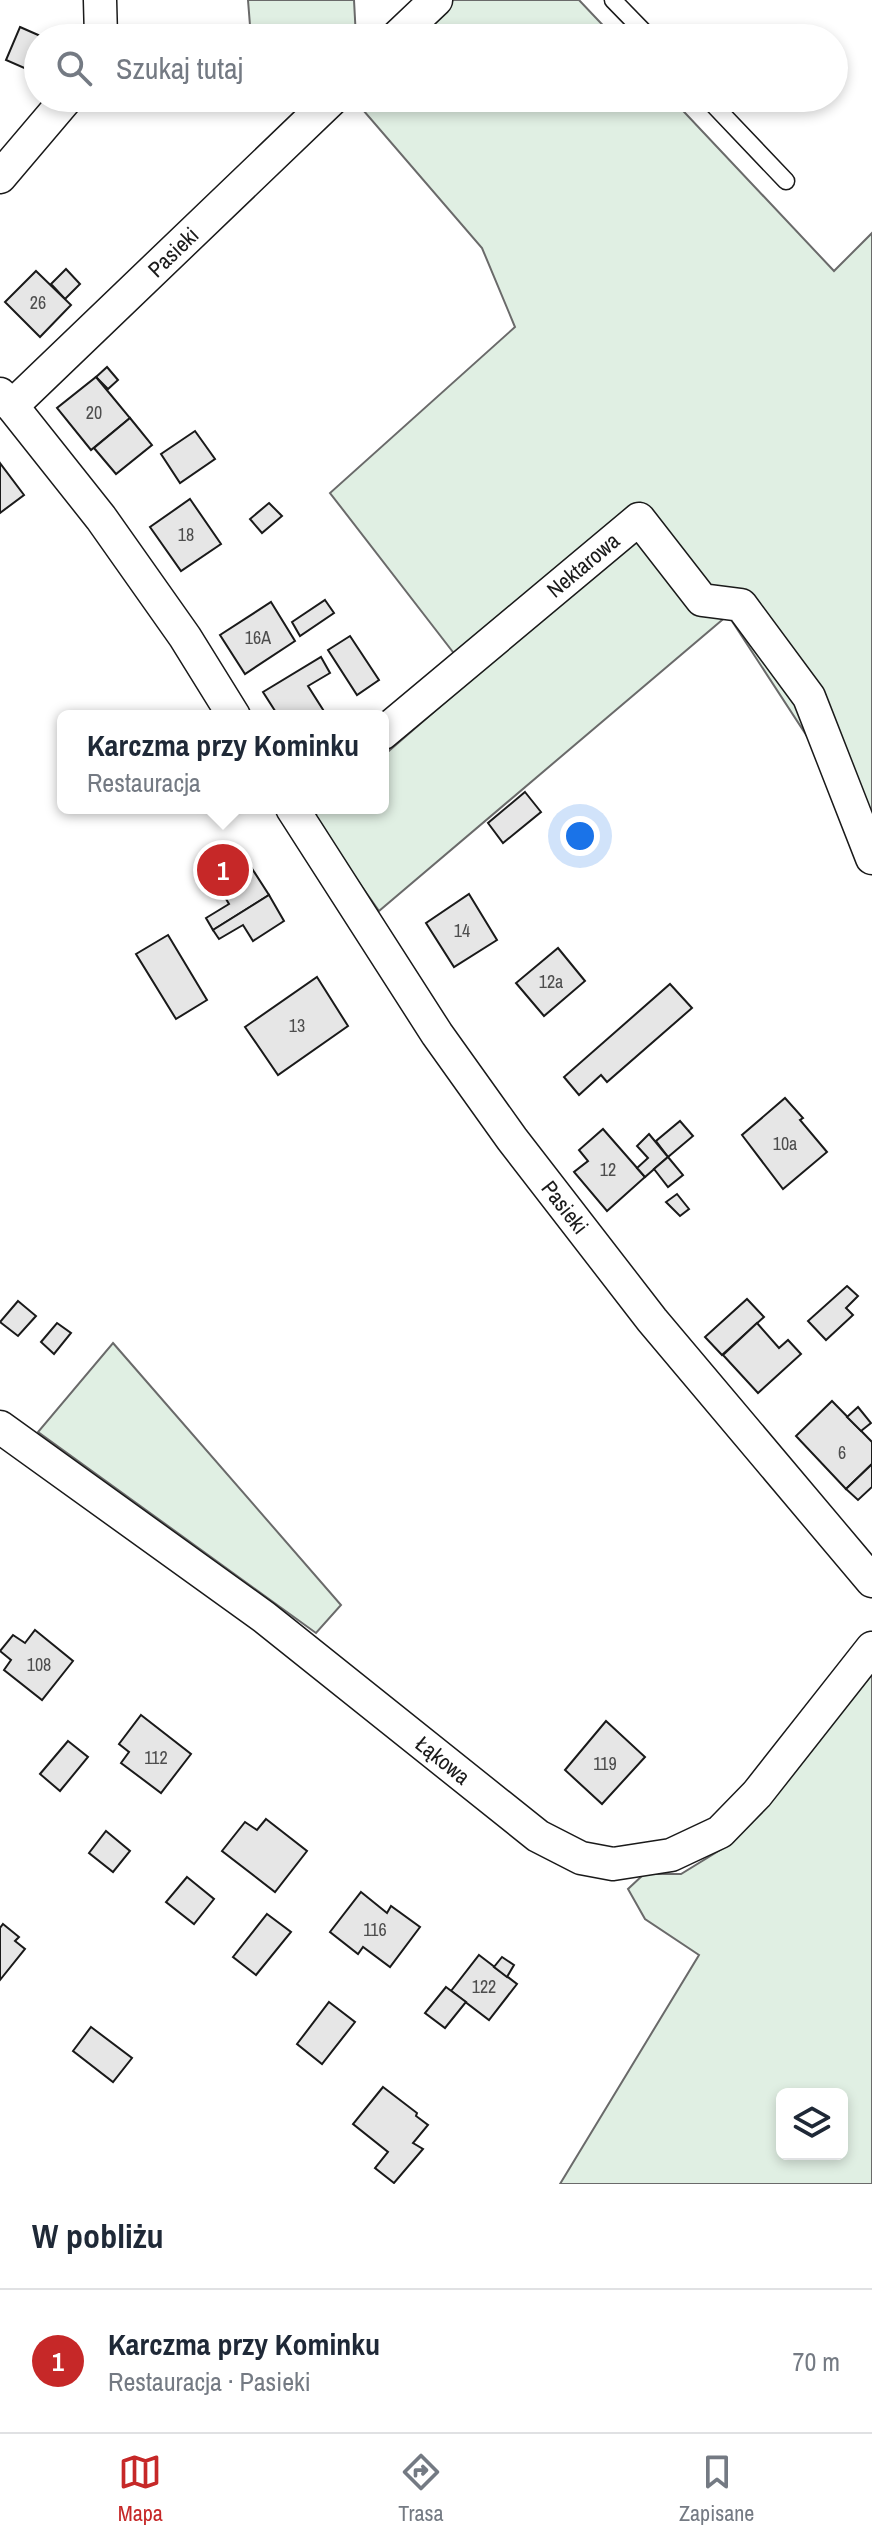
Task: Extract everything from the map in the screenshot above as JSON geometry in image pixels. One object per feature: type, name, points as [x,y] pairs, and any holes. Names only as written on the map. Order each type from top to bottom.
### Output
[{"type":"street","points":[[100,0],[101,24]]},
{"type":"street","points":[[411,24],[436,0]]},
{"type":"street","points":[[0,177],[55,112]]},
{"type":"street","name":"Pasieki","points":[[230,710],[185,637],[101,518],[6,400],[318,112]]},
{"type":"street","name":"Nektarowa","points":[[389,728],[639,519],[702,600],[741,605],[809,697],[872,858]]},
{"type":"street","name":"Pasieki","points":[[297,814],[437,1034],[512,1139],[652,1320],[872,1581]]},
{"type":"street","name":"Łąkowa","points":[[0,1427],[264,1617],[538,1836],[581,1858],[613,1864],[671,1855],[720,1832],[757,1794],[872,1648]]},
{"type":"lane","points":[[613,0],[636,24]]},
{"type":"lane","points":[[720,112],[786,181]]},
{"type":"green space","points":[[248,0],[354,0],[355,24],[250,24]]},
{"type":"green space","points":[[453,0],[579,0],[602,24],[433,24]]},
{"type":"green space","points":[[365,112],[684,112],[834,271],[872,233],[872,836],[728,615],[379,911],[313,817],[316,814],[389,814],[389,751],[473,678],[330,493],[515,327],[482,248]]},
{"type":"green space","points":[[113,1343],[341,1605],[316,1633],[38,1432]]},
{"type":"green space","points":[[872,1674],[872,2184],[560,2184],[699,1955],[645,1919],[628,1889],[644,1874],[681,1874],[733,1842]]},
{"type":"building","points":[[20,27],[24,29],[24,68],[6,60]]},
{"type":"building","points":[[66,269],[80,284],[65,299],[51,284]]},
{"type":"building","points":[[36,271],[71,305],[40,337],[5,302]]},
{"type":"building","points":[[107,367],[118,380],[108,389],[96,377]]},
{"type":"building","points":[[96,377],[130,418],[91,450],[57,408]]},
{"type":"building","points":[[130,418],[152,445],[116,474],[94,448]]},
{"type":"building","points":[[195,431],[215,459],[180,483],[161,454]]},
{"type":"building","points":[[0,463],[24,495],[0,513]]},
{"type":"building","points":[[190,499],[221,544],[181,571],[150,527]]},
{"type":"building","points":[[269,503],[282,516],[262,533],[250,519]]},
{"type":"building","points":[[325,600],[334,613],[300,636],[292,622]]},
{"type":"building","points":[[271,602],[295,641],[245,674],[220,635]]},
{"type":"building","points":[[350,636],[379,680],[357,695],[328,650]]},
{"type":"building","points":[[321,657],[330,673],[308,686],[323,710],[274,710],[263,692]]},
{"type":"building","points":[[525,792],[541,812],[503,843],[488,823]]},
{"type":"building","points":[[251,867],[269,895],[213,930],[206,918],[229,904],[219,887]]},
{"type":"building","points":[[469,894],[497,940],[454,967],[426,923]]},
{"type":"building","points":[[269,895],[284,921],[253,941],[243,925],[219,939],[213,930]]},
{"type":"building","points":[[168,935],[207,1000],[176,1019],[136,954]]},
{"type":"building","points":[[558,948],[585,981],[544,1016],[516,983]]},
{"type":"building","points":[[317,977],[348,1026],[278,1075],[245,1027]]},
{"type":"building","points":[[670,984],[692,1008],[607,1082],[601,1075],[579,1095],[564,1077]]},
{"type":"building","points":[[785,1098],[827,1152],[783,1189],[742,1135]]},
{"type":"building","points":[[680,1121],[693,1136],[668,1157],[656,1141]]},
{"type":"building","points":[[603,1129],[645,1177],[607,1211],[574,1172],[588,1161],[579,1150]]},
{"type":"building","points":[[649,1134],[668,1157],[645,1177],[637,1168],[648,1158],[637,1146]]},
{"type":"building","points":[[668,1157],[683,1175],[668,1187],[654,1169]]},
{"type":"building","points":[[677,1194],[689,1209],[680,1216],[666,1202]]},
{"type":"building","points":[[847,1286],[858,1296],[846,1308],[853,1315],[826,1340],[808,1321]]},
{"type":"building","points":[[747,1299],[764,1317],[722,1355],[705,1337]]},
{"type":"building","points":[[18,1301],[36,1316],[18,1336],[0,1322]]},
{"type":"building","points":[[57,1323],[71,1333],[54,1354],[41,1342]]},
{"type":"building","points":[[757,1323],[779,1348],[788,1340],[801,1354],[758,1393],[723,1355]]},
{"type":"building","points":[[832,1401],[872,1442],[872,1464],[846,1489],[796,1436]]},
{"type":"building","points":[[858,1407],[871,1423],[861,1431],[847,1417]]},
{"type":"building","points":[[872,1464],[872,1487],[858,1500],[846,1489]]},
{"type":"building","points":[[35,1630],[73,1661],[42,1700],[4,1670],[11,1660],[0,1651],[13,1635],[25,1643]]},
{"type":"building","points":[[141,1715],[191,1754],[161,1793],[121,1763],[129,1752],[119,1744]]},
{"type":"building","points":[[606,1721],[645,1757],[602,1804],[565,1770]]},
{"type":"building","points":[[68,1741],[88,1757],[60,1791],[40,1774]]},
{"type":"building","points":[[266,1819],[307,1851],[275,1892],[222,1851],[245,1822],[257,1830]]},
{"type":"building","points":[[106,1831],[130,1851],[113,1872],[89,1853]]},
{"type":"building","points":[[187,1877],[214,1899],[194,1924],[166,1902]]},
{"type":"building","points":[[361,1892],[387,1913],[391,1906],[420,1927],[390,1967],[363,1947],[358,1954],[330,1932]]},
{"type":"building","points":[[267,1914],[291,1932],[256,1975],[233,1957]]},
{"type":"building","points":[[3,1924],[19,1937],[15,1941],[25,1949],[0,1980],[0,1928]]},
{"type":"building","points":[[479,1955],[517,1984],[489,2020],[451,1991]]},
{"type":"building","points":[[502,1957],[514,1965],[507,1977],[494,1967]]},
{"type":"building","points":[[446,1987],[466,2002],[445,2028],[425,2013]]},
{"type":"building","points":[[329,2002],[355,2022],[322,2064],[297,2044]]},
{"type":"building","points":[[91,2027],[132,2058],[113,2082],[73,2051]]},
{"type":"building","points":[[383,2087],[428,2125],[413,2143],[423,2149],[394,2183],[375,2168],[388,2152],[353,2124]]},
{"type":"place","name":"Karczma przy Kominku","points":[[223,870]]}]
